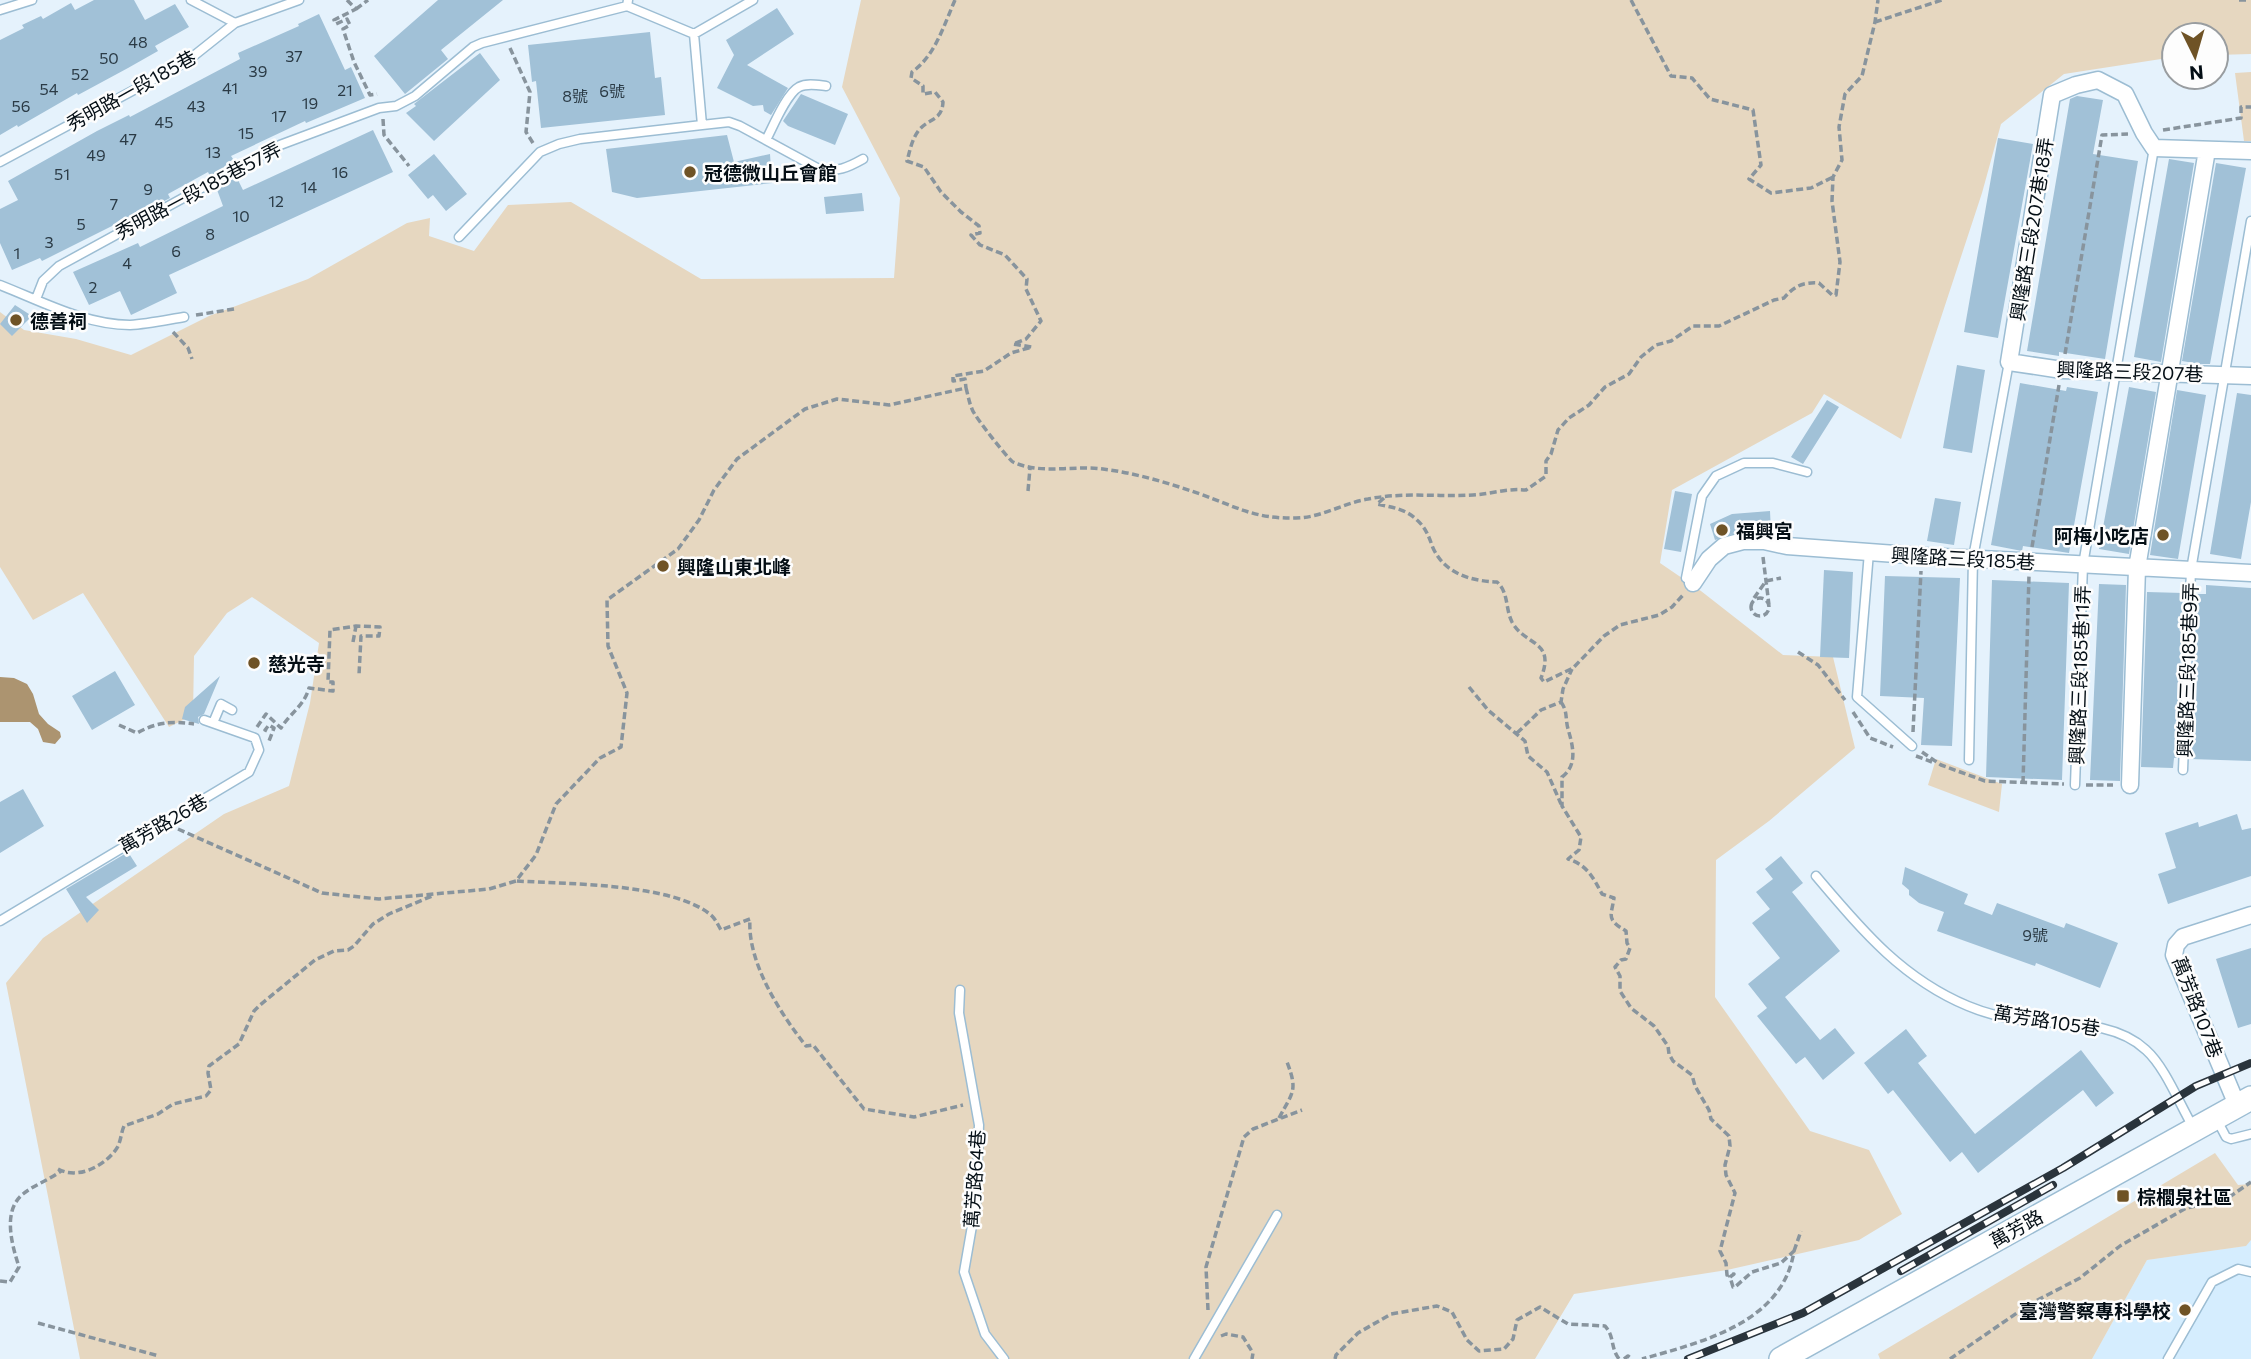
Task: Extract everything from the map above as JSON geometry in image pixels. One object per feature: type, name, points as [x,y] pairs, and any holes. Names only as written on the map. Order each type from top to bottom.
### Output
[{"type":"street","name":"興隆路三段207巷18弄","points":[[2009,362],[2052,95],[2098,80],[2125,94],[2144,133]]},
{"type":"street","points":[[2144,133],[2154,148],[2251,151]]},
{"type":"street","points":[[2130,785],[2137,568],[2207,150]]},
{"type":"street","name":"興隆路三段207巷","points":[[2009,362],[2062,370],[2251,376]]},
{"type":"street","name":"興隆路三段185巷","points":[[1693,583],[1709,559],[1724,546],[1743,541],[1869,552],[2251,573]]},
{"type":"street","name":"萬芳路107巷","points":[[2244,1102],[2174,956],[2176,945],[2183,937],[2251,915]]},
{"type":"street","name":"萬芳路","points":[[1781,1359],[2244,1102]]},
{"type":"lane","points":[[0,10],[32,0]]},
{"type":"lane","points":[[191,0],[236,23]]},
{"type":"lane","name":"秀明路一段185巷","points":[[0,162],[186,62],[236,23],[299,0]]},
{"type":"lane","points":[[694,34],[752,0]]},
{"type":"lane","points":[[627,3],[694,34]]},
{"type":"lane","name":"秀明路一段185巷57弄","points":[[36,299],[49,273],[71,259],[280,145],[381,108],[396,106],[415,96],[473,47],[627,3]]},
{"type":"lane","points":[[694,34],[702,125]]},
{"type":"lane","points":[[766,139],[791,93],[810,84],[826,86]]},
{"type":"lane","points":[[459,237],[540,152],[580,139],[729,122],[820,169],[846,169],[863,159]]},
{"type":"lane","name":"興隆路三段185巷11弄","points":[[2075,785],[2083,565],[2154,148]]},
{"type":"lane","name":"興隆路三段185巷9弄","points":[[2183,770],[2191,570],[2251,222]]},
{"type":"lane","points":[[0,285],[81,317],[119,324],[131,325],[184,317]]},
{"type":"lane","points":[[1969,760],[1973,558],[2009,362]]},
{"type":"lane","points":[[1693,583],[1686,578],[1702,496],[1716,477],[1744,463],[1773,463],[1807,472]]},
{"type":"lane","points":[[1869,552],[1857,697],[1912,746]]},
{"type":"lane","points":[[209,722],[221,704],[232,710]]},
{"type":"lane","name":"萬芳路26巷","points":[[0,921],[249,772],[259,750],[254,738],[209,722]]},
{"type":"lane","name":"萬芳路105巷","points":[[1816,876],[1868,937],[1900,967],[1934,989],[1968,1006],[2003,1017],[2104,1028],[2125,1035],[2157,1062],[2194,1129]]},
{"type":"lane","name":"萬芳路64巷","points":[[960,989],[959,1013],[979,1125],[976,1203],[964,1272],[985,1334],[1004,1359]]},
{"type":"lane","points":[[2216,1117],[2227,1137],[2231,1139],[2251,1134]]},
{"type":"lane","points":[[1194,1359],[1219,1320],[1277,1214]]},
{"type":"lane","points":[[2168,1359],[2212,1282],[2238,1269],[2251,1272]]},
{"type":"path","points":[[347,0],[356,9]]},
{"type":"path","points":[[368,0],[334,20],[336,24],[347,19],[350,25],[343,29],[354,62],[370,95],[381,94],[384,135],[410,166]]},
{"type":"path","points":[[955,0],[932,50],[912,72],[911,78],[923,86],[922,94],[935,92],[943,102],[942,111],[936,120],[921,128],[912,141],[907,162],[924,167],[941,192],[979,226],[980,233],[971,235],[979,245],[1004,255],[1027,279],[1026,289],[1041,321],[1026,339],[1013,344],[1032,347],[1011,354],[984,371],[953,376],[953,381],[965,379],[972,408],[979,422],[995,438],[1010,461],[1030,468],[1102,469],[1189,491],[1242,512],[1268,518],[1300,519],[1367,499],[1476,495],[1512,488],[1526,490],[1546,476],[1546,461],[1551,454],[1558,430],[1569,418],[1589,405],[1605,387],[1629,374],[1641,356],[1656,345],[1671,341],[1693,326],[1719,326],[1774,299],[1784,298],[1791,289],[1806,282],[1819,283],[1832,295],[1836,295],[1840,262],[1834,224],[1833,177],[1842,160],[1839,127],[1844,94],[1862,76],[1878,0]]},
{"type":"path","points":[[1632,0],[1671,76],[1692,78],[1710,99],[1753,110],[1761,164],[1749,179],[1770,193],[1811,188],[1833,177]]},
{"type":"path","points":[[1875,22],[1942,0]]},
{"type":"path","points":[[2239,0],[2247,0]]},
{"type":"path","points":[[505,37],[530,92],[526,132],[540,152]]},
{"type":"path","points":[[2023,783],[2029,562],[2102,135],[2144,133],[2241,118],[2241,107],[2251,107]]},
{"type":"path","points":[[184,317],[234,309]]},
{"type":"path","points":[[161,320],[183,341],[192,359]]},
{"type":"path","points":[[516,881],[536,855],[556,804],[600,758],[621,747],[627,693],[608,646],[607,600],[678,549],[737,458],[805,409],[837,399],[889,405],[966,388]]},
{"type":"path","points":[[1028,491],[1030,468]]},
{"type":"path","points":[[1386,497],[1377,504],[1400,509],[1415,518],[1426,530],[1443,563],[1459,575],[1476,581],[1497,582],[1504,588],[1511,620],[1516,628],[1540,645],[1545,657],[1541,681],[1573,668]]},
{"type":"path","points":[[1764,541],[1763,560],[1766,581],[1769,605],[1766,613],[1758,616],[1751,611],[1750,605],[1766,581],[1781,578]]},
{"type":"path","points":[[1922,565],[1912,746],[1941,765],[1985,781],[2130,785]]},
{"type":"path","points":[[1753,600],[1762,598],[1769,605]]},
{"type":"path","points":[[1562,806],[1562,777],[1570,771],[1574,757],[1567,726],[1567,710],[1561,702],[1563,689],[1573,668],[1604,636],[1620,625],[1659,615],[1672,607]]},
{"type":"path","points":[[353,642],[356,626]]},
{"type":"path","points":[[261,721],[266,714],[281,728],[305,700],[309,688],[333,691],[333,682],[328,682],[330,630],[356,626],[380,627],[379,636],[361,636],[359,675]]},
{"type":"path","points":[[1469,687],[1488,710],[1525,741],[1528,756],[1547,772],[1562,806],[1581,837],[1579,850],[1567,859],[1583,864],[1602,894],[1614,898],[1610,914],[1614,924],[1626,931],[1626,943],[1630,948],[1626,959],[1621,960],[1615,967],[1620,976],[1620,991],[1631,1008],[1654,1026],[1668,1046],[1673,1061],[1692,1075],[1711,1119],[1729,1136],[1726,1175],[1735,1193],[1720,1251],[1726,1263],[1727,1275],[1734,1274],[1730,1277],[1733,1287],[1752,1272],[1782,1263],[1794,1251]]},
{"type":"path","points":[[1517,733],[1541,710],[1561,702]]},
{"type":"path","points":[[118,725],[137,733],[155,723],[174,721],[200,725],[209,722]]},
{"type":"path","points":[[163,822],[322,892],[379,899],[489,889],[516,881],[615,886],[687,901],[713,917],[721,930],[750,919],[749,933],[767,989],[789,1025],[806,1046],[813,1045],[864,1109],[914,1117],[975,1102]]},
{"type":"path","points":[[0,1281],[9,1282],[19,1267],[12,1246],[10,1225],[15,1204],[22,1195],[60,1170],[80,1174],[93,1168],[116,1150],[124,1126],[158,1114],[173,1104],[206,1096],[211,1090],[209,1066],[239,1044],[254,1011],[260,1005],[315,960],[334,951],[348,950],[373,925],[389,914],[438,894]]},
{"type":"path","points":[[1278,1119],[1295,1083],[1287,1062]]},
{"type":"path","points":[[1219,1320],[1208,1314],[1206,1267],[1244,1138],[1253,1129],[1302,1110]]},
{"type":"path","points":[[1950,1359],[2029,1304],[2080,1278],[2120,1246],[2186,1208],[2225,1200],[2251,1182]]},
{"type":"path","points":[[1642,1359],[1714,1336],[1745,1322],[1774,1297],[1785,1282],[1801,1231]]},
{"type":"path","points":[[1335,1359],[1358,1333],[1391,1314],[1437,1306],[1452,1312],[1467,1340],[1479,1351],[1504,1349],[1513,1339],[1517,1320],[1539,1307],[1568,1324],[1605,1326],[1612,1334],[1613,1346],[1622,1359],[1628,1356],[1632,1359]]},
{"type":"path","points":[[38,1323],[159,1356]]},
{"type":"path","points":[[1206,1341],[1226,1334],[1242,1337],[1253,1353],[1252,1359]]},
{"type":"shaded area","points":[[861,0],[2251,0],[2251,54],[2230,55],[2230,21],[2160,21],[2160,59],[2064,74],[2001,124],[1982,193],[1901,439],[1824,394],[1812,413],[1672,490],[1660,563],[1701,591],[1783,655],[1833,657],[1855,748],[1769,821],[1716,860],[1715,997],[1810,1131],[1869,1150],[1902,1214],[1859,1240],[1727,1270],[1574,1294],[1535,1359],[80,1359],[6,983],[43,938],[224,814],[289,786],[310,703],[319,643],[252,597],[227,613],[194,656],[193,715],[169,727],[83,593],[33,620],[0,567],[0,312],[24,330],[76,339],[131,355],[209,316],[308,279],[407,223],[430,218],[429,236],[474,251],[508,205],[571,202],[701,279],[894,278],[900,198],[842,87]]},
{"type":"shaded area","points":[[2251,72],[2251,141],[2244,141],[2235,73]]},
{"type":"shaded area","points":[[0,677],[14,678],[27,684],[39,714],[60,732],[61,737],[55,744],[43,742],[38,729],[30,722],[0,722]]},
{"type":"shaded area","points":[[1936,759],[2002,784],[1999,812],[1928,785]]},
{"type":"shaded area","points":[[2215,1153],[2238,1185],[2251,1184],[2251,1240],[2246,1246],[2147,1260],[2092,1359],[1880,1359],[1878,1354]]},
{"type":"shaded area","name":"臺灣警察專科學校","points":[[2251,1240],[2251,1359],[2092,1359],[2147,1260],[2245,1246]]},
{"type":"building","points":[[94,0],[134,0],[145,20],[175,4],[189,27],[155,46],[158,51],[0,135],[0,40],[24,28],[22,25],[41,16],[43,19],[71,3],[75,10]]},
{"type":"building","points":[[438,0],[503,0],[441,50],[448,59],[405,94],[374,56]]},
{"type":"building","points":[[777,8],[794,34],[747,65],[788,88],[771,115],[764,111],[763,105],[753,106],[717,88],[734,55],[726,40]]},
{"type":"building","points":[[319,14],[345,70],[351,67],[365,98],[306,123],[305,121],[231,156],[235,162],[210,176],[208,172],[168,194],[170,198],[42,261],[40,258],[12,270],[0,243],[0,209],[18,200],[8,181],[97,131],[129,115],[130,117],[240,59],[238,53],[299,26],[298,24]]},
{"type":"building","points":[[650,32],[655,78],[661,77],[665,115],[541,128],[536,81],[532,82],[528,45]]},
{"type":"building","points":[[480,53],[500,80],[434,141],[406,113]]},
{"type":"building","points":[[801,94],[848,114],[835,145],[788,126],[783,121]]},
{"type":"building","points":[[2077,96],[2103,100],[2093,154],[2138,161],[2105,359],[2059,352],[2059,356],[2027,351],[2070,99]]},
{"type":"building","points":[[373,130],[393,172],[169,275],[177,293],[131,315],[120,291],[89,305],[73,272],[138,243],[140,247],[223,206],[216,187],[236,176],[243,190]]},
{"type":"building","name":"冠德微山丘會館","points":[[727,135],[734,162],[770,154],[772,183],[637,198],[612,192],[606,149]]},
{"type":"building","points":[[1998,138],[2033,144],[1998,338],[1964,332]]},
{"type":"building","points":[[434,154],[467,194],[446,211],[433,195],[428,199],[408,175]]},
{"type":"building","points":[[2169,159],[2194,163],[2161,362],[2134,357]]},
{"type":"building","points":[[2216,163],[2246,168],[2210,364],[2200,364],[2182,361]]},
{"type":"building","points":[[862,193],[864,211],[826,214],[824,197]]},
{"type":"building","name":"德善祠","points":[[15,305],[32,316],[12,336],[0,324]]},
{"type":"building","points":[[1957,365],[1985,370],[1972,453],[1943,448]]},
{"type":"building","points":[[2020,383],[2066,391],[2067,387],[2098,392],[2069,553],[2023,546],[2022,551],[1991,545]]},
{"type":"building","points":[[2129,387],[2156,392],[2129,554],[2099,549]]},
{"type":"building","points":[[2177,390],[2206,395],[2178,559],[2150,555]]},
{"type":"building","points":[[2237,393],[2251,395],[2251,502],[2241,559],[2210,554]]},
{"type":"building","points":[[1827,400],[1839,407],[1803,464],[1791,457]]},
{"type":"building","points":[[1675,491],[1692,494],[1681,552],[1664,549]]},
{"type":"building","points":[[1935,498],[1961,502],[1954,545],[1927,541]]},
{"type":"building","points":[[1770,511],[1771,532],[1741,531],[1715,540],[1710,524],[1732,514]]},
{"type":"building","points":[[1824,570],[1853,572],[1849,658],[1820,657]]},
{"type":"building","points":[[1885,576],[1960,578],[1952,746],[1921,745],[1924,698],[1880,696]]},
{"type":"building","points":[[1992,580],[2069,583],[2062,780],[1986,777]]},
{"type":"building","points":[[2099,584],[2126,585],[2120,781],[2090,780]]},
{"type":"building","points":[[2206,585],[2251,588],[2251,761],[2190,759],[2197,594],[2206,594]]},
{"type":"building","points":[[2147,592],[2183,593],[2177,758],[2174,758],[2173,768],[2141,767]]},
{"type":"building","points":[[115,671],[135,705],[92,730],[72,696]]},
{"type":"building","points":[[220,676],[204,714],[198,717],[199,724],[182,719],[185,707]]},
{"type":"building","points":[[23,789],[44,826],[0,853],[0,802]]},
{"type":"building","points":[[2237,814],[2242,830],[2251,828],[2251,876],[2168,904],[2158,874],[2176,868],[2165,833],[2198,822],[2199,827]]},
{"type":"building","points":[[128,852],[137,866],[86,897],[99,910],[87,923],[66,889]]},
{"type":"building","points":[[1781,856],[1803,883],[1792,892],[1840,951],[1785,997],[1820,1040],[1835,1028],[1855,1053],[1823,1080],[1805,1057],[1796,1064],[1757,1016],[1767,1008],[1748,984],[1780,958],[1752,923],[1770,909],[1756,892],[1773,879],[1765,869]]},
{"type":"building","points":[[1905,867],[1968,894],[1964,904],[1992,915],[1997,903],[2064,928],[2066,923],[2118,943],[2100,988],[2036,963],[2035,966],[1937,931],[1944,912],[1919,903],[1909,895],[1909,890],[1902,884]]},
{"type":"building","points":[[2251,948],[2251,1024],[2238,1028],[2216,959]]},
{"type":"building","points":[[1906,1029],[1927,1056],[1918,1063],[1975,1134],[2081,1050],[2114,1093],[2096,1107],[2083,1090],[1978,1173],[1962,1152],[1950,1162],[1893,1090],[1888,1094],[1864,1063]]},
{"type":"railway","points":[[1688,1359],[1803,1313],[2063,1168],[2196,1086],[2251,1063]]},
{"type":"railway","points":[[1901,1271],[2053,1185]]},
{"type":"place","name":"冠德微山丘會館","points":[[690,172]]},
{"type":"place","name":"德善祠","points":[[16,320]]},
{"type":"place","name":"福興宮","points":[[1722,530]]},
{"type":"place","name":"阿梅小吃店","points":[[2163,535]]},
{"type":"place","name":"興隆山東北峰","points":[[663,566]]},
{"type":"place","name":"慈光寺","points":[[254,663]]},
{"type":"place","name":"棕櫚泉社區","points":[[2123,1196]]},
{"type":"place","name":"臺灣警察專科學校","points":[[2185,1310]]}]
